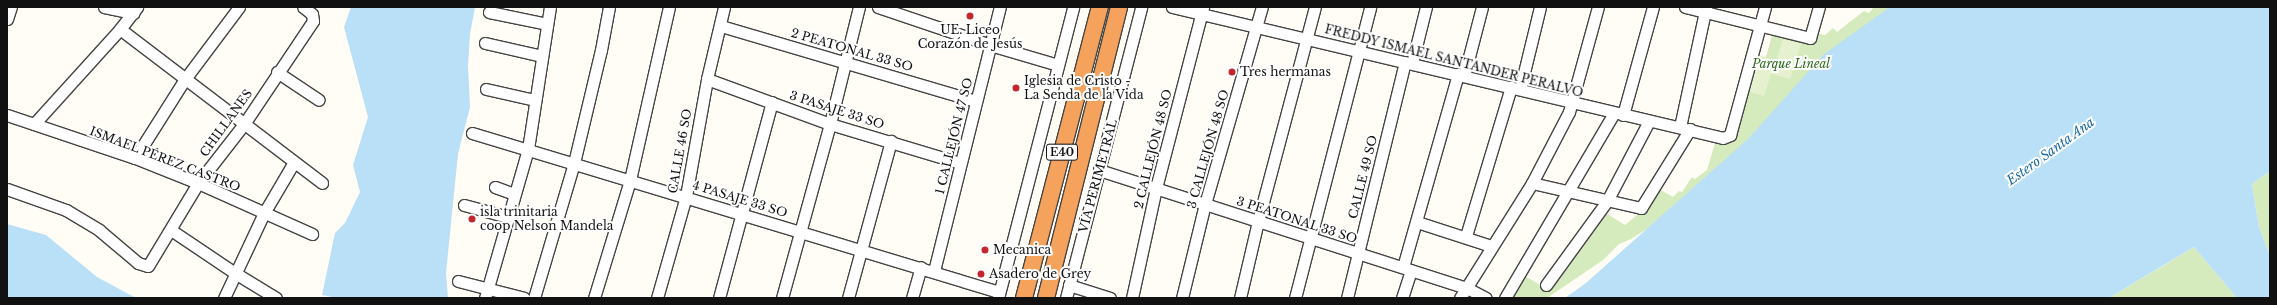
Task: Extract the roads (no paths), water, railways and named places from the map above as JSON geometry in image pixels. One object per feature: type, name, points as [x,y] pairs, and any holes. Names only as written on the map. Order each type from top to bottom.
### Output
[{"type":"highway","name":"E40","points":[[1024,298],[1100,7]]},
{"type":"highway","name":"VÍA PERIMETRAL","points":[[1046,298],[1119,7]]},
{"type":"street","points":[[7,18],[11,7]]},
{"type":"street","points":[[104,7],[135,10]]},
{"type":"street","points":[[135,158],[185,79],[239,7]]},
{"type":"street","name":"CHILLANES","points":[[7,189],[66,210],[99,230],[138,263],[145,266],[151,263],[172,230],[198,183],[244,124],[277,72],[314,21],[312,14],[303,7]]},
{"type":"street","points":[[486,293],[528,149],[550,7]]},
{"type":"street","points":[[534,298],[574,163],[601,50],[609,7]]},
{"type":"street","points":[[594,298],[630,180],[669,7]]},
{"type":"street","name":"CALLE 46 SO","points":[[657,298],[686,196],[706,79],[721,26],[724,7]]},
{"type":"street","points":[[782,298],[830,124],[844,61],[859,7]]},
{"type":"street","points":[[878,7],[990,45],[1058,65]]},
{"type":"street","name":"1 CALLEJÓN 47 SO","points":[[934,271],[1000,7]]},
{"type":"street","name":"E40","points":[[998,295],[1073,7]]},
{"type":"street","name":"VÍA PERIMETRAL","points":[[1066,298],[1141,7]]},
{"type":"street","name":"FREDDY ISMAEL SANTANDER PERALVO","points":[[1172,7],[1203,10],[1257,27],[1723,138],[1730,134],[1760,27]]},
{"type":"street","name":"3 CALLEJÓN 48 SO","points":[[1182,298],[1205,204],[1262,7]]},
{"type":"street","points":[[1240,298],[1258,221],[1315,7]]},
{"type":"street","points":[[1295,298],[1370,7]]},
{"type":"street","name":"CALLE 49 SO","points":[[1347,298],[1357,253],[1408,63],[1426,7]]},
{"type":"street","points":[[1402,298],[1417,222],[1482,7]]},
{"type":"street","points":[[1466,236],[1540,7]]},
{"type":"street","points":[[1460,298],[1532,183],[1569,112],[1598,7]]},
{"type":"street","points":[[1505,298],[1569,192],[1619,114],[1653,7]]},
{"type":"street","points":[[1685,7],[1706,10],[1760,27],[1810,38],[1819,7]]},
{"type":"street","points":[[1760,27],[1765,7]]},
{"type":"street","points":[[34,124],[120,29],[135,10]]},
{"type":"street","name":"2 CALLEJÓN 48 SO","points":[[1132,298],[1156,188],[1203,10]]},
{"type":"street","points":[[1532,183],[1641,208],[1685,128],[1706,10]]},
{"type":"street","points":[[490,12],[547,24]]},
{"type":"street","name":"2 PEATONAL 33 SO","points":[[721,26],[976,101]]},
{"type":"street","points":[[120,29],[322,183]]},
{"type":"street","points":[[485,44],[542,56]]},
{"type":"street","points":[[277,72],[319,100]]},
{"type":"street","name":"3 PASAJE 33 SO","points":[[706,79],[830,124],[891,141],[960,164]]},
{"type":"street","points":[[486,89],[535,100]]},
{"type":"street","points":[[719,298],[772,102]]},
{"type":"street","name":"ISMAEL PÉREZ CASTRO","points":[[7,115],[135,158],[198,183],[312,234]]},
{"type":"street","points":[[1546,285],[1607,201],[1650,121]]},
{"type":"street","name":"4 PASAJE 33 SO","points":[[472,133],[934,271],[998,295]]},
{"type":"street","points":[[848,298],[891,141]]},
{"type":"street","points":[[224,298],[264,213],[294,162]]},
{"type":"street","name":"3 PEATONAL 33 SO","points":[[1099,170],[1466,288],[1486,298]]},
{"type":"street","points":[[495,187],[514,194]]},
{"type":"street","points":[[464,205],[508,216]]},
{"type":"street","points":[[1417,222],[1466,236],[1492,246]]},
{"type":"street","points":[[172,230],[235,273],[276,298]]},
{"type":"street","points":[[912,298],[921,267]]},
{"type":"street","points":[[458,281],[486,293],[524,298]]},
{"type":"street","points":[[1069,286],[1110,298]]},
{"type":"water","points":[[351,7],[475,7],[470,34],[468,66],[470,107],[458,154],[446,273],[448,298],[337,298],[322,295],[335,233],[345,223],[360,192],[353,165],[368,117],[344,27]]},
{"type":"water","name":"Estero Santa Ana","points":[[1890,7],[2270,7],[2270,171],[2252,184],[2259,227],[2270,256],[2270,298],[2237,298],[2194,247],[2109,298],[1565,298],[1586,283],[1749,138],[1824,54]]},
{"type":"water","points":[[7,224],[46,235],[97,277],[136,298],[7,298]]},
{"type":"place","name":"UE. Liceo Corazón de Jesús","points":[[970,16]]},
{"type":"place","name":"Tres hermanas","points":[[1232,72]]},
{"type":"place","name":"Iglesia de Cristo - La Senda de la Vida","points":[[1016,88]]},
{"type":"place","name":"isla trinitaria coop Nelson Mandela","points":[[472,219]]},
{"type":"place","name":"Mecanica","points":[[985,250]]},
{"type":"place","name":"Asadero de Grey","points":[[981,274]]},
{"type":"park label","name":"Parque Lineal","points":[[1791,64]]}]
